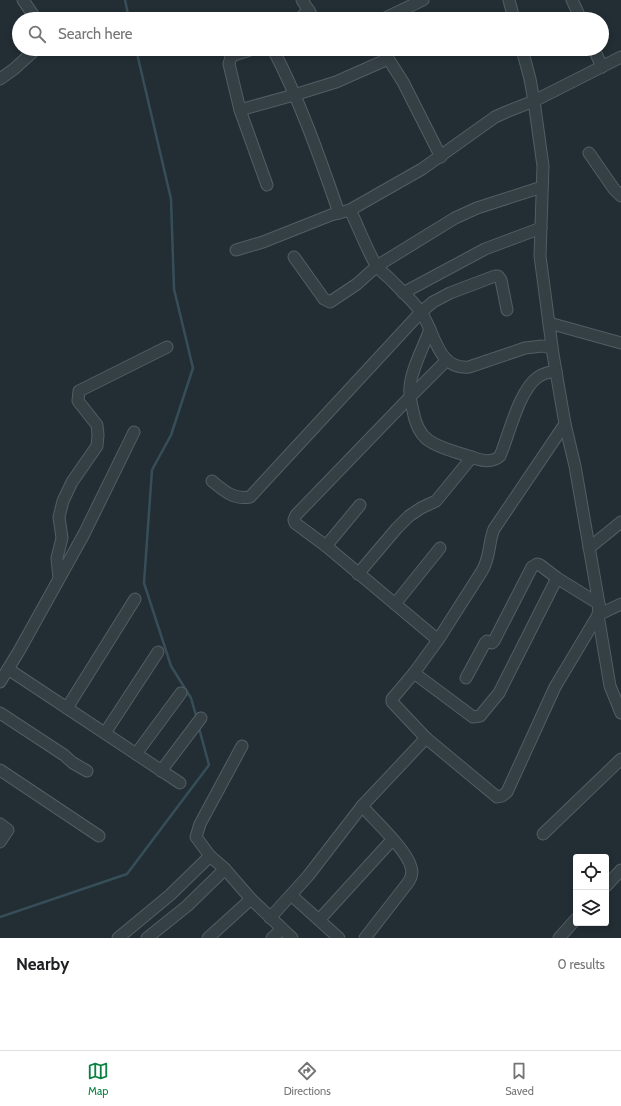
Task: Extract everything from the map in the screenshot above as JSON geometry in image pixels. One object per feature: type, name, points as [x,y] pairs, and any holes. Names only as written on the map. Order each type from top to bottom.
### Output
[{"type":"street","points":[[23,0],[31,12]]},
{"type":"street","points":[[302,0],[309,12]]},
{"type":"street","points":[[398,12],[423,0]]},
{"type":"street","points":[[509,0],[512,12]]},
{"type":"street","points":[[572,0],[578,12]]},
{"type":"street","points":[[0,80],[28,56]]},
{"type":"street","points":[[233,56],[229,64],[240,110],[267,185]]},
{"type":"street","points":[[276,56],[322,164],[345,211],[377,266],[421,312],[437,346],[444,357],[452,364],[462,368],[469,368],[525,348],[542,346],[552,348]]},
{"type":"street","points":[[386,56],[403,82],[441,157]]},
{"type":"street","points":[[524,56],[534,101],[543,166],[540,256],[552,348],[565,424],[575,466],[610,686],[618,693],[621,714]]},
{"type":"street","points":[[597,56],[602,67]]},
{"type":"street","points":[[236,250],[276,238],[345,211],[422,170],[495,117],[534,101],[621,57]]},
{"type":"street","points":[[240,110],[336,82],[388,59]]},
{"type":"street","points":[[588,153],[614,189],[621,196]]},
{"type":"street","points":[[294,257],[324,299],[330,302],[357,284],[377,266],[464,213],[542,187]]},
{"type":"street","points":[[403,293],[485,250],[541,228]]},
{"type":"street","points":[[212,481],[227,493],[235,497],[250,497],[421,312],[433,302],[450,293],[498,276],[502,280],[507,310]]},
{"type":"street","points":[[549,323],[621,343]]},
{"type":"street","points":[[430,329],[412,377],[410,397],[415,422],[427,439],[435,445],[472,457],[489,461],[496,460],[500,456],[516,411],[528,387],[542,374],[556,371]]},
{"type":"street","points":[[59,578],[57,558],[62,538],[59,517],[63,501],[72,482],[97,446],[97,425],[78,401],[79,391],[167,347]]},
{"type":"street","points":[[438,640],[326,546],[295,523],[294,520],[296,515],[447,360]]},
{"type":"street","points":[[565,424],[492,534],[487,562],[438,640],[414,673],[393,697],[392,702],[426,738],[497,797],[502,796],[507,792],[555,687],[599,610],[621,604]]},
{"type":"street","points":[[0,682],[84,534],[134,432]]},
{"type":"street","points":[[358,574],[409,516],[436,501],[472,457]]},
{"type":"street","points":[[326,546],[360,505]]},
{"type":"street","points":[[589,548],[621,522]]},
{"type":"street","points":[[395,604],[440,548]]},
{"type":"street","points":[[466,678],[485,643],[487,641],[492,643],[494,641],[532,567],[536,564],[540,565],[599,610]]},
{"type":"street","points":[[414,673],[474,717],[480,716],[499,693],[557,578]]},
{"type":"street","points":[[67,708],[135,599]]},
{"type":"street","points":[[105,733],[158,652]]},
{"type":"street","points":[[8,669],[180,784]]},
{"type":"street","points":[[136,754],[181,693]]},
{"type":"street","points":[[0,713],[64,755],[73,764],[86,771]]},
{"type":"street","points":[[161,771],[201,718]]},
{"type":"street","points":[[270,918],[308,876],[362,806],[426,738]]},
{"type":"street","points":[[242,746],[200,824],[196,837],[210,856],[225,869],[251,899],[292,938]]},
{"type":"street","points":[[543,834],[621,759]]},
{"type":"street","points":[[0,770],[99,836]]},
{"type":"street","points":[[362,806],[402,850],[412,868],[412,877],[365,938]]},
{"type":"street","points":[[0,824],[8,830],[0,842]]},
{"type":"street","points":[[319,920],[392,840]]},
{"type":"street","points":[[118,938],[170,895],[210,856]]},
{"type":"street","points":[[147,938],[187,906],[225,869]]},
{"type":"street","points":[[609,883],[621,870]]},
{"type":"street","points":[[290,895],[339,938]]},
{"type":"street","points":[[208,938],[251,899]]},
{"type":"street","points":[[559,938],[573,922]]},
{"type":"street","points":[[272,938],[282,929]]},
{"type":"waterway","points":[[125,0],[128,12]]},
{"type":"waterway","points":[[138,56],[171,199],[174,289],[193,368],[171,435],[152,470],[144,583],[171,666],[191,698],[197,719]]},
{"type":"waterway","points":[[0,917],[127,874],[209,765],[199,728]]}]
